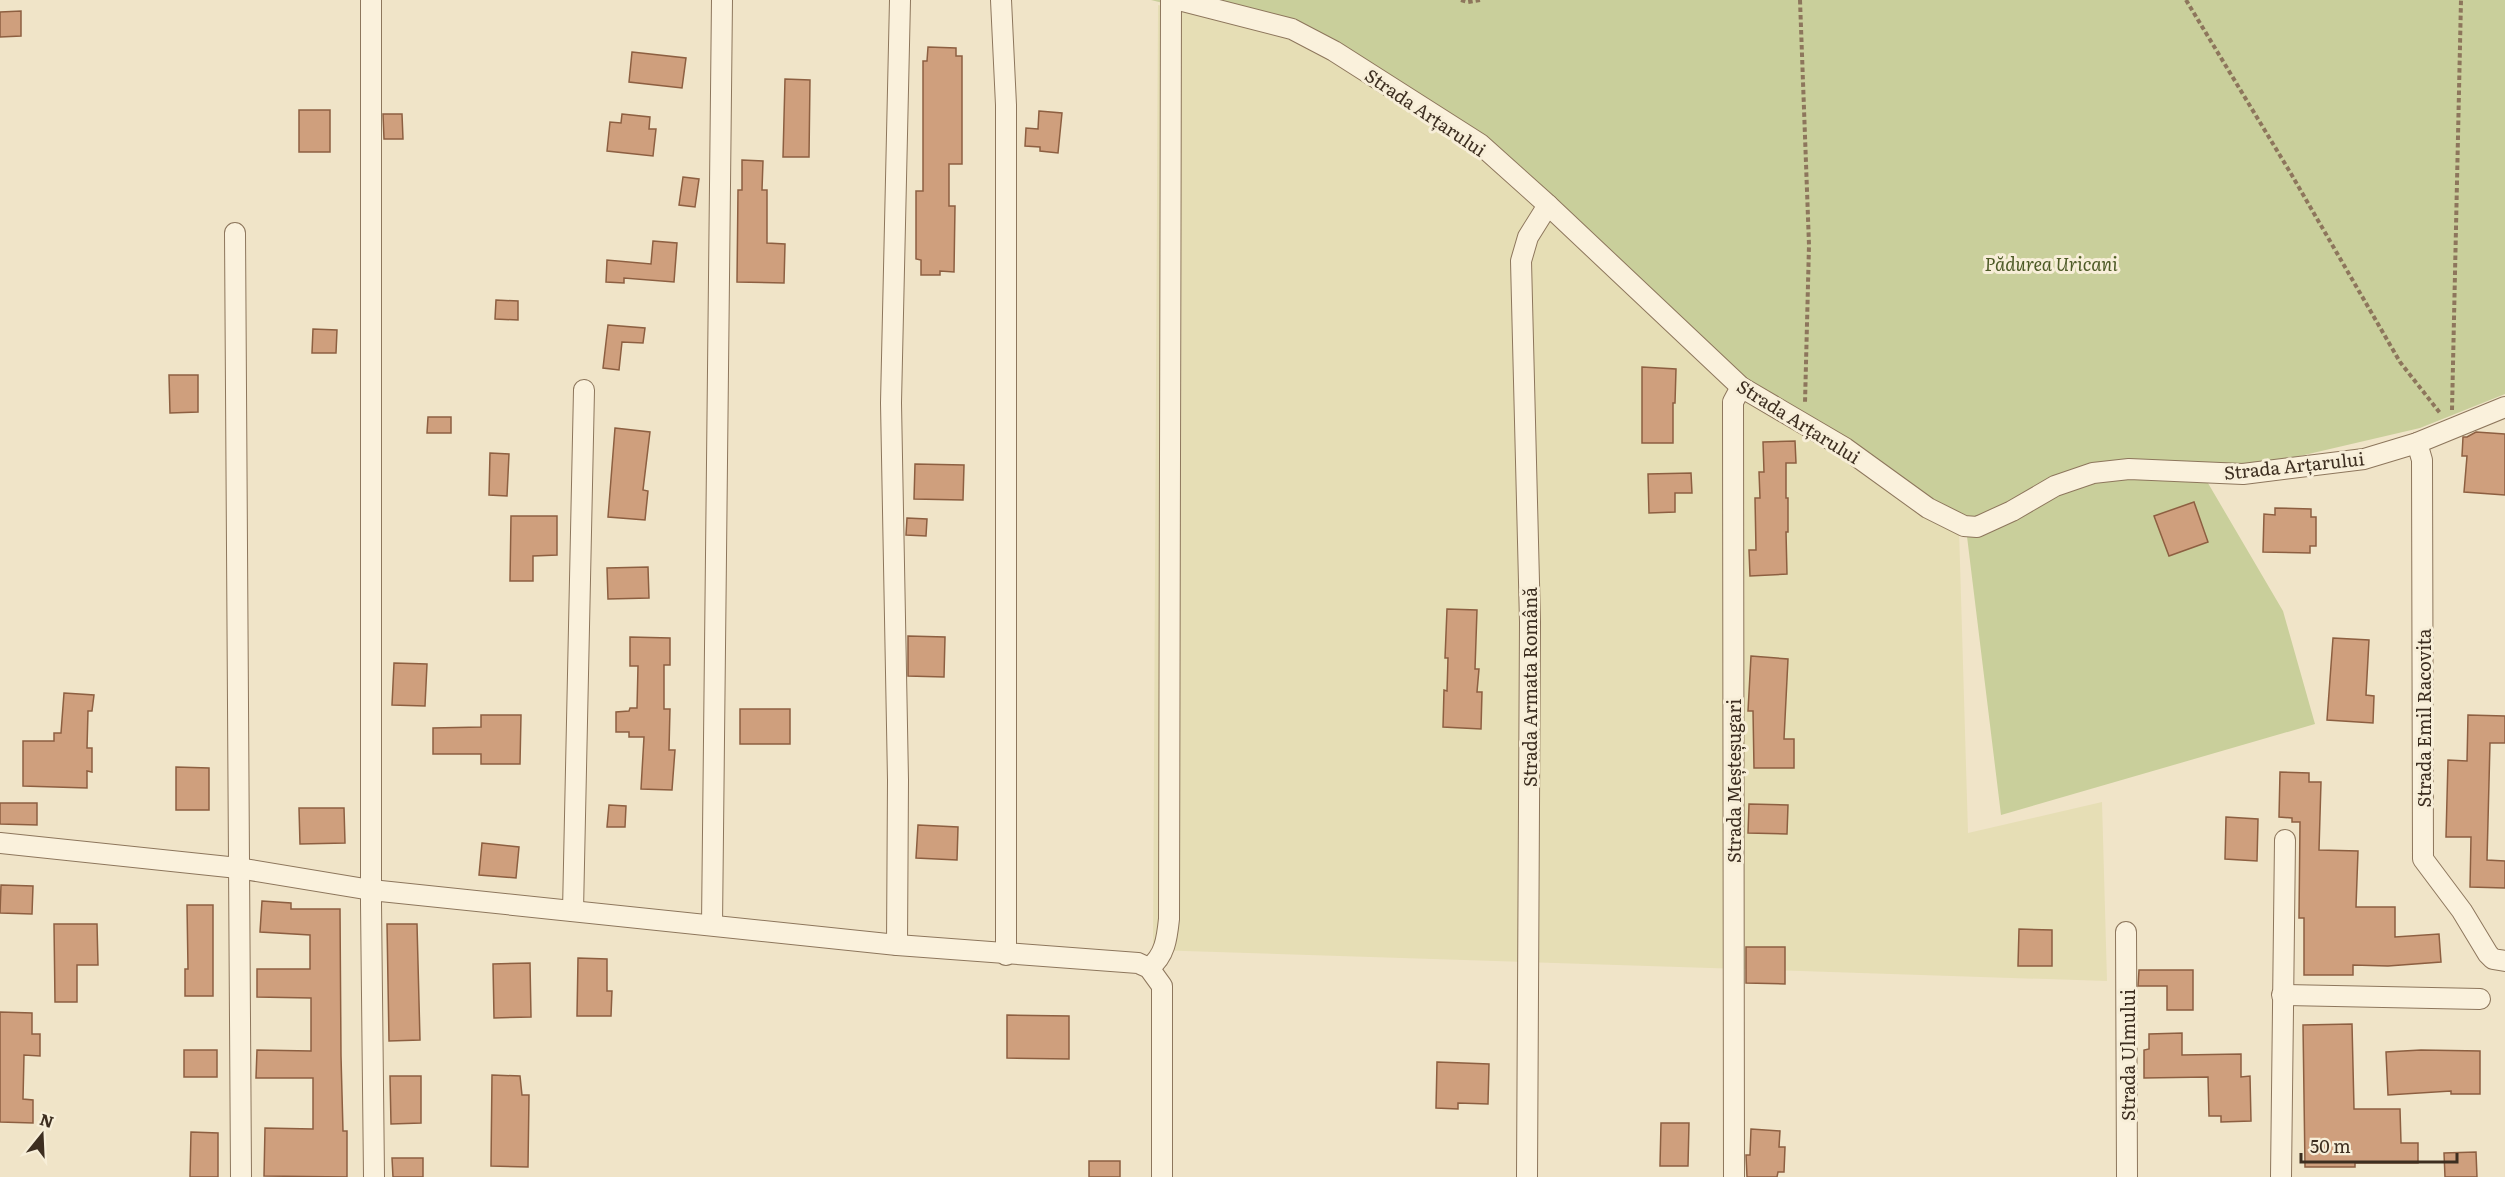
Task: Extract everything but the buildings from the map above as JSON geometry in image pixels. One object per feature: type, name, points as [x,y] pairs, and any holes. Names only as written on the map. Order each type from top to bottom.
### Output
[{"type":"street","points":[[371,0],[371,890],[374,1177]]},
{"type":"street","points":[[712,925],[722,0]]},
{"type":"street","points":[[897,945],[898,780],[891,403],[900,0]]},
{"type":"street","points":[[1001,0],[1006,105],[1006,955]]},
{"type":"street","points":[[1149,968],[1157,962],[1162,953],[1169,919],[1172,0]]},
{"type":"street","name":"Strada Arțarului","points":[[1179,0],[1292,29],[1315,40],[1479,144],[1548,205],[1742,387],[1845,448],[1942,517],[1969,527],[1977,527],[2012,511],[2055,486],[2103,470],[2243,474],[2364,459],[2417,443],[2505,407]]},
{"type":"street","name":"Strada Armata Română","points":[[1527,1177],[1530,622],[1521,261],[1528,237],[1548,205]]},
{"type":"street","points":[[235,233],[241,1177]]},
{"type":"street","name":"Strada Meșteșugari","points":[[1734,1177],[1733,402],[1742,387]]},
{"type":"street","points":[[573,910],[584,390]]},
{"type":"street","name":"Strada Emil Racovita","points":[[2417,443],[2422,460],[2423,859],[2462,911],[2488,954],[2493,959],[2505,961]]},
{"type":"street","points":[[2281,1177],[2285,840]]},
{"type":"street","points":[[0,843],[238,868],[371,890],[897,945],[1006,955],[1126,961],[1149,968],[1162,986],[1162,1177]]},
{"type":"street","name":"Strada Ulmului","points":[[2126,932],[2127,1177]]},
{"type":"street","points":[[2282,995],[2480,999]]},
{"type":"path","points":[[1461,0],[1480,0]]},
{"type":"path","points":[[1800,0],[1809,245],[1804,422]]},
{"type":"path","points":[[2186,0],[2290,172],[2400,362],[2452,428]]},
{"type":"path","points":[[2452,428],[2461,0]]},
{"type":"shaded area","points":[[1158,5],[1291,35],[1555,204],[1959,529],[1968,833],[2102,802],[2107,981],[1153,950]]},
{"type":"green space","name":"Pădurea Uricani","points":[[1151,0],[2505,0],[2505,394],[2420,428],[2205,478],[2283,611],[2315,724],[2001,815],[1965,520],[1753,386],[1551,201],[1290,35]]}]
